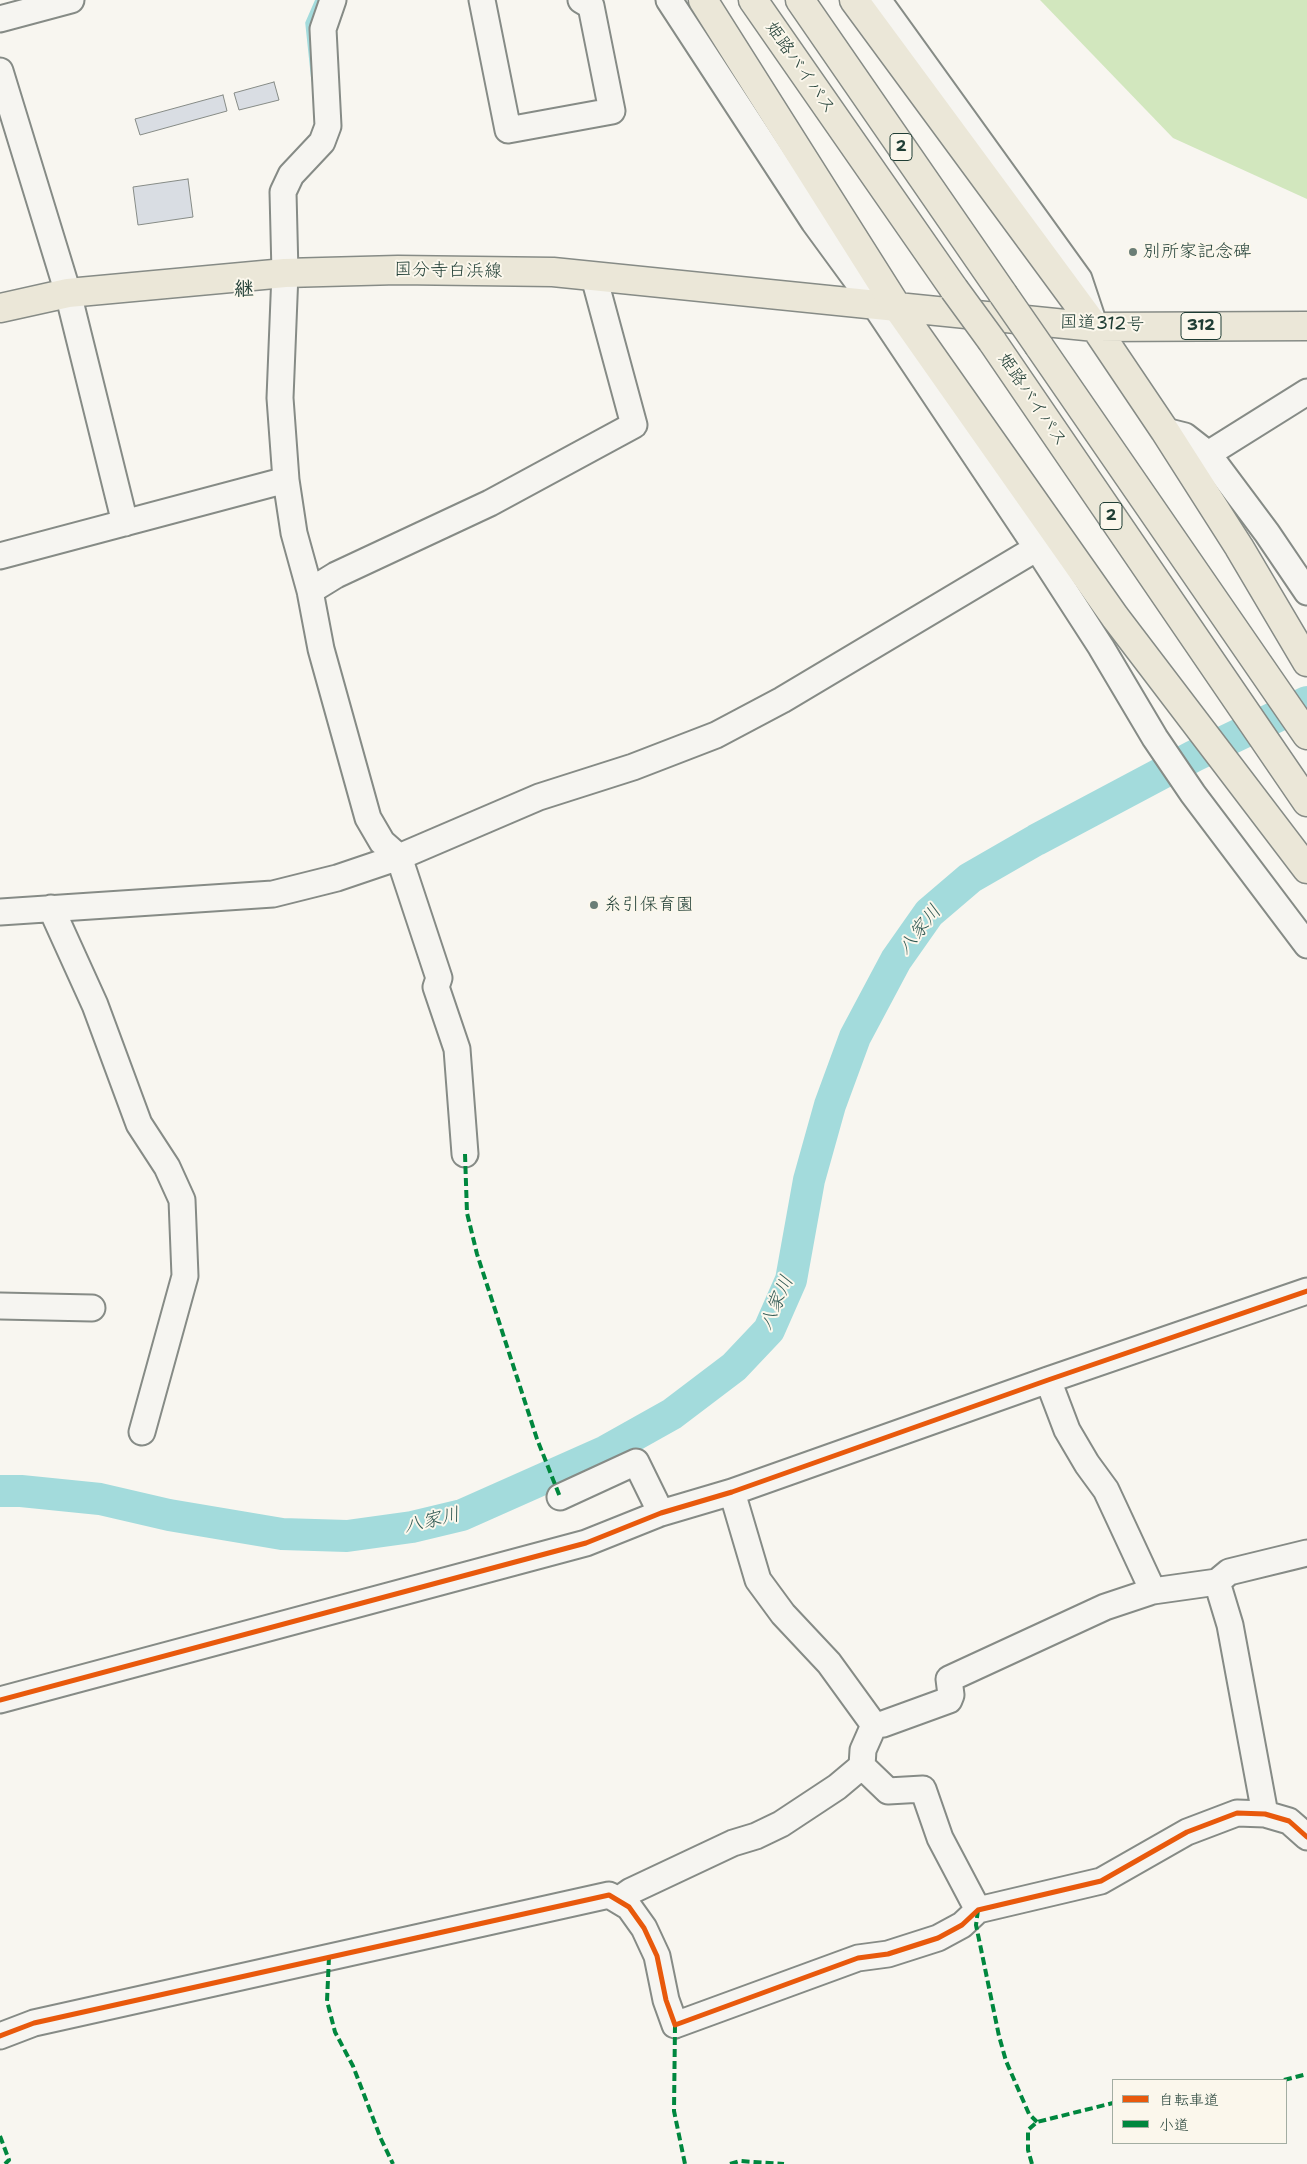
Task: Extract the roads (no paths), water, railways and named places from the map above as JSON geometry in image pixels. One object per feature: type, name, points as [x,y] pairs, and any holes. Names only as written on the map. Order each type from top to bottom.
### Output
[{"type":"main road","points":[[703,0],[886,306],[1115,617],[1307,869]]},
{"type":"main road","name":"姫路バイパス","points":[[754,0],[992,341],[1307,802]]},
{"type":"main road","name":"姫路バイパス","points":[[800,0],[1307,734]]},
{"type":"main road","points":[[854,0],[1096,327],[1239,547],[1307,662]]},
{"type":"main road","name":"国分寺白浜線","points":[[0,308],[68,293],[285,273],[398,270],[553,272],[886,306]]},
{"type":"main road","name":"国道312号","points":[[886,306],[1096,327],[1307,326]]},
{"type":"street","points":[[0,19],[71,0]]},
{"type":"street","points":[[333,0],[323,29],[328,126],[322,142],[291,175],[283,192],[285,273],[280,398],[286,480],[294,533],[310,591],[321,649],[368,818],[382,842],[400,857],[439,978],[436,987],[456,1049],[465,1154]]},
{"type":"street","points":[[482,0],[508,130],[612,111],[591,6],[581,0]]},
{"type":"street","points":[[669,0],[814,222],[886,306],[1101,647],[1155,738],[1193,794],[1307,945]]},
{"type":"street","points":[[878,0],[1079,279],[1096,327]]},
{"type":"street","points":[[0,71],[68,293],[125,523]]},
{"type":"street","points":[[310,591],[336,576],[490,503],[634,425],[594,277]]},
{"type":"street","points":[[1208,454],[1307,392]]},
{"type":"street","points":[[1165,431],[1185,436],[1208,454],[1267,533],[1307,592]]},
{"type":"street","points":[[0,556],[286,480]]},
{"type":"street","points":[[0,912],[273,894],[337,878],[400,857],[539,797],[632,767],[716,735],[782,700],[1037,548]]},
{"type":"street","points":[[51,908],[95,1005],[139,1124],[167,1167],[182,1200],[185,1276],[142,1432]]},
{"type":"street","points":[[0,1700],[586,1543],[661,1512],[732,1492],[1307,1291]]},
{"type":"street","points":[[0,1306],[92,1308]]},
{"type":"street","points":[[1048,1380],[1068,1430],[1087,1464],[1106,1490],[1152,1591]]},
{"type":"street","points":[[560,1497],[636,1462],[661,1512]]},
{"type":"street","points":[[732,1492],[758,1580],[783,1614],[829,1663],[874,1725]]},
{"type":"street","points":[[618,1900],[631,1891],[733,1843],[756,1836],[781,1824],[837,1787],[862,1766],[863,1750],[874,1725],[949,1700],[951,1694],[949,1679],[1105,1607],[1152,1591],[1217,1582],[1229,1572],[1307,1553]]},
{"type":"street","points":[[1217,1582],[1230,1625],[1265,1814]]},
{"type":"street","points":[[862,1766],[888,1791],[923,1789],[940,1838],[978,1910]]},
{"type":"street","points":[[0,2036],[34,2022],[609,1894],[629,1907],[644,1928],[658,1956],[666,2000],[675,2025],[858,1958],[888,1954],[938,1938],[962,1925],[978,1910],[1101,1881],[1188,1832],[1237,1813],[1265,1814],[1288,1821],[1307,1838]]},
{"type":"waterway","points":[[314,80],[308,23],[318,0]]},
{"type":"waterway","name":"八家川","points":[[0,1491],[21,1491],[100,1499],[169,1515],[282,1534],[347,1536],[412,1527],[462,1515],[606,1451],[672,1414],[734,1367],[769,1330],[791,1280],[809,1180],[830,1105],[855,1037],[896,960],[929,913],[970,878],[1036,840],[1194,756],[1307,702]]},
{"type":"place","name":"別所家記念碑","points":[[1133,252]]},
{"type":"place","name":"糸引保育園","points":[[594,905]]},
{"type":"district","name":"継","points":[[244,290]]}]
